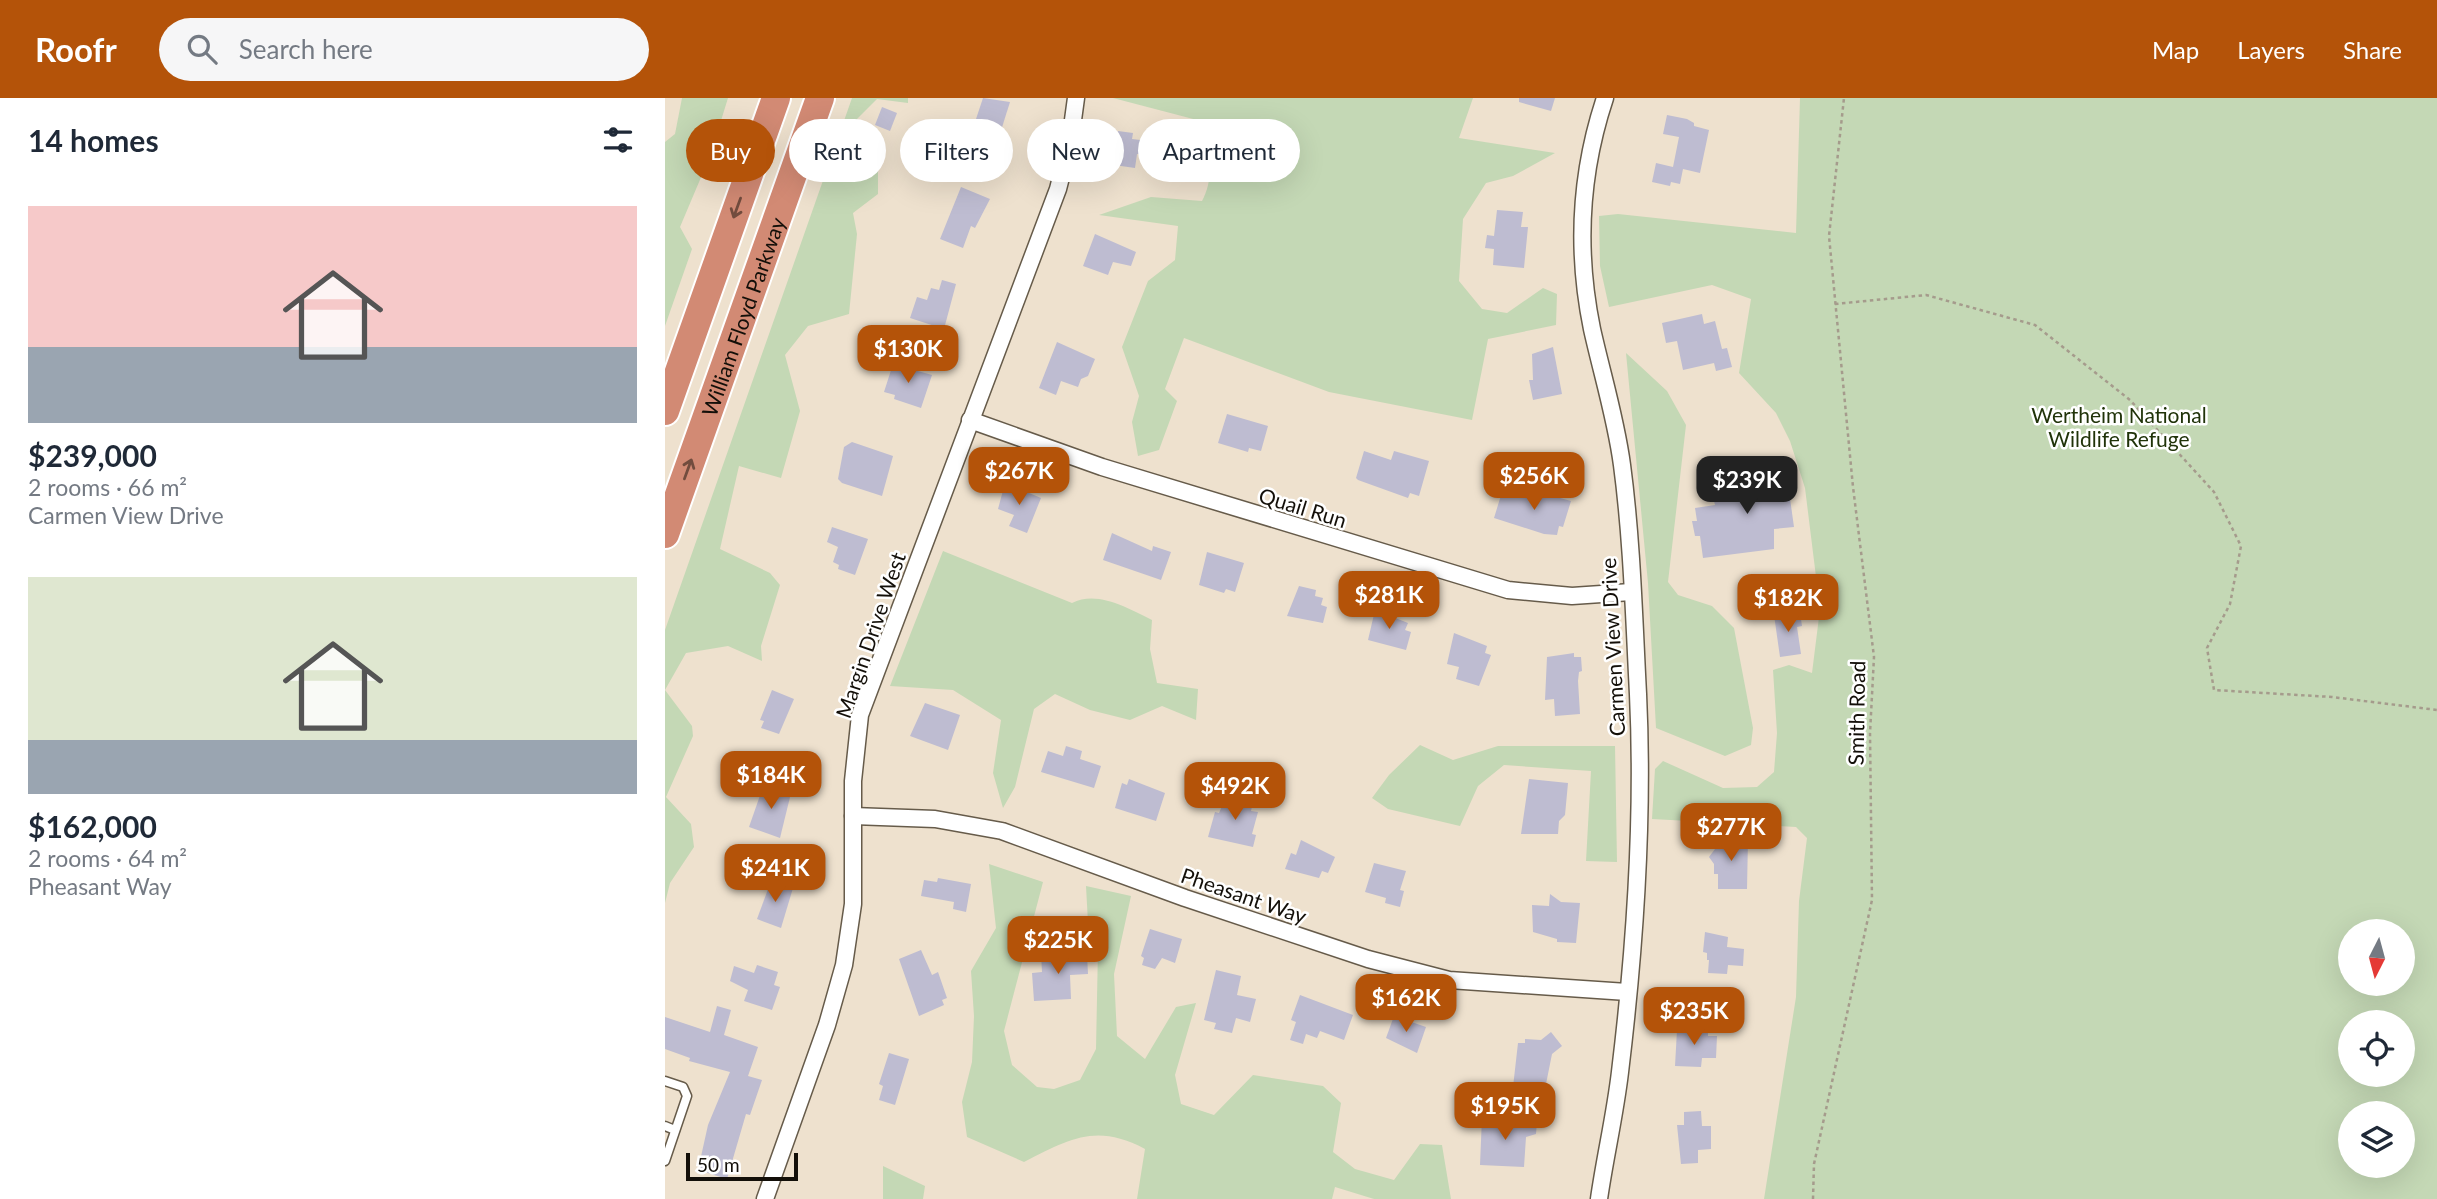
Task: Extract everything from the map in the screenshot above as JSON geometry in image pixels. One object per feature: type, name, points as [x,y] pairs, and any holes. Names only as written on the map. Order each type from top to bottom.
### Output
[{"type":"highway","name":"William Floyd Parkway","points":[[665,411],[776,98]]},
{"type":"highway","name":"William Floyd Parkway","points":[[665,534],[820,98]]},
{"type":"street","name":"Margin Drive West","points":[[765,1199],[827,1025],[844,965],[853,904],[853,781],[860,715],[1058,189],[1070,142],[1076,98]]},
{"type":"street","name":"Carmen View Drive","points":[[1599,1199],[1620,1071],[1636,879],[1639,781],[1632,592],[1622,465],[1591,326],[1582,225],[1584,180],[1591,139],[1605,98]]},
{"type":"street","name":"Quail Run","points":[[970,420],[1102,467],[1508,590],[1572,596],[1632,592]]},
{"type":"street","name":"Pheasant Way","points":[[853,816],[936,819],[1002,831],[1198,903],[1368,959],[1437,977],[1627,992]]},
{"type":"lane","points":[[665,1081],[683,1087],[687,1096],[665,1161]]},
{"type":"lane","points":[[665,1126],[675,1130]]},
{"type":"path","name":"Smith Road","points":[[1812,1199],[1814,1164],[1872,900],[1870,733],[1874,657],[1834,304],[1829,236],[1844,98]]},
{"type":"path","points":[[1834,304],[1926,295],[2035,324],[2130,400],[2214,492],[2241,546],[2230,604],[2207,648],[2214,690],[2332,697],[2437,710]]},
{"type":"green space","points":[[682,98],[728,98],[721,119],[686,119],[686,182],[699,182],[680,227],[692,249],[665,326],[665,142],[675,134]]},
{"type":"green space","points":[[852,98],[908,98],[908,103],[877,99],[857,119],[845,119]]},
{"type":"green space","points":[[1113,98],[1473,98],[1459,138],[1555,153],[1513,176],[1486,183],[1463,219],[1459,281],[1482,309],[1507,313],[1543,288],[1557,294],[1556,325],[1488,339],[1472,420],[1329,392],[1184,338],[1165,389],[1177,401],[1159,450],[1138,456],[1132,422],[1139,396],[1122,347],[1148,281],[1175,260],[1178,226],[1099,215],[1151,197],[1202,201],[1209,182],[1300,182],[1300,119],[1193,119]]},
{"type":"green space","name":"Wertheim National Wildlife Refuge","points":[[1800,98],[2437,98],[2437,1199],[1764,1199],[1796,997],[1799,901],[1807,838],[1796,827],[1652,819],[1655,769],[1663,761],[1723,788],[1757,787],[1774,772],[1777,733],[1773,670],[1789,665],[1812,673],[1820,609],[1805,488],[1790,441],[1776,413],[1739,373],[1751,299],[1712,285],[1609,307],[1600,266],[1599,216],[1618,214],[1796,233]]},
{"type":"green space","points":[[822,182],[878,182],[878,194],[853,213],[857,234],[849,314],[808,326],[785,355],[800,411],[781,478],[739,466],[720,549],[770,573],[780,585],[761,646],[762,661],[728,646],[686,653],[665,690],[665,630]]},
{"type":"green space","points":[[1626,353],[1667,391],[1686,425],[1668,582],[1678,595],[1712,606],[1734,628],[1753,728],[1751,745],[1725,756],[1656,728],[1648,583]]},
{"type":"green space","points":[[943,551],[1072,603],[1092,599],[1113,602],[1152,620],[1150,649],[1157,683],[1198,689],[1196,720],[1162,706],[1130,720],[1090,710],[1055,694],[1034,709],[1015,787],[1003,808],[993,773],[1001,720],[953,690],[890,686]]},
{"type":"green space","points":[[665,690],[692,726],[693,736],[666,797],[691,824],[694,847],[670,883],[665,903]]},
{"type":"green space","points":[[1420,745],[1453,760],[1498,746],[1615,746],[1617,862],[1586,861],[1591,771],[1504,765],[1478,786],[1460,826],[1388,809],[1372,798],[1389,775]]},
{"type":"green space","points":[[989,864],[1043,882],[1004,1031],[1012,1065],[1037,1087],[1054,1089],[1080,1080],[1096,1049],[1098,948],[1088,923],[1086,886],[1131,896],[1114,974],[1117,1036],[1145,1059],[1176,1007],[1196,1003],[1175,1075],[1181,1104],[1214,1115],[1253,1075],[1323,1086],[1341,1103],[1333,1152],[1355,1169],[1394,1180],[1420,1144],[1442,1145],[1451,1199],[1374,1199],[1335,1187],[1332,1199],[1137,1199],[1145,1149],[1128,1141],[1112,1137],[1083,1137],[1024,1162],[967,1137],[962,1102],[972,1062],[974,1016],[971,971],[996,928]]},
{"type":"green space","points":[[883,1166],[925,1186],[923,1199],[883,1199]]},
{"type":"building","points":[[983,98],[1010,102],[1005,119],[976,119]]},
{"type":"building","points":[[1519,98],[1555,98],[1551,111],[1519,102]]},
{"type":"building","points":[[882,107],[897,113],[890,131],[886,129],[886,119],[877,119]]},
{"type":"building","points":[[1667,115],[1687,119],[1694,123],[1694,126],[1709,130],[1700,173],[1683,169],[1680,184],[1671,182],[1670,186],[1652,182],[1656,163],[1673,167],[1679,137],[1663,134]]},
{"type":"building","points":[[1124,132],[1133,133],[1132,139],[1138,140],[1135,168],[1124,166]]},
{"type":"building","points":[[961,187],[990,199],[975,228],[971,226],[963,248],[940,239]]},
{"type":"building","points":[[1497,210],[1523,212],[1521,227],[1528,227],[1524,268],[1493,265],[1494,249],[1485,248],[1487,235],[1494,236]]},
{"type":"building","points":[[1095,234],[1136,252],[1131,266],[1113,262],[1108,275],[1083,266]]},
{"type":"building","points":[[942,280],[956,284],[944,329],[910,318],[917,297],[927,300],[931,288],[939,290]]},
{"type":"building","points":[[1702,314],[1704,324],[1715,321],[1722,349],[1727,348],[1732,367],[1716,371],[1714,363],[1683,370],[1677,341],[1666,343],[1662,323]]},
{"type":"building","points":[[1057,342],[1095,359],[1088,376],[1081,379],[1078,387],[1061,381],[1056,395],[1039,388]]},
{"type":"building","points":[[1553,347],[1562,394],[1533,400],[1529,380],[1533,380],[1532,354]]},
{"type":"building","points":[[893,364],[932,375],[921,408],[894,399],[895,395],[884,392]]},
{"type":"building","points":[[1227,414],[1268,426],[1261,451],[1249,448],[1248,452],[1218,443]]},
{"type":"building","points":[[852,442],[893,456],[882,496],[842,483],[838,479],[844,447]]},
{"type":"building","points":[[1364,451],[1391,460],[1394,451],[1429,461],[1419,496],[1410,493],[1408,498],[1358,480],[1356,478]]},
{"type":"building","points":[[1780,460],[1781,471],[1786,470],[1794,527],[1774,529],[1774,549],[1703,558],[1700,536],[1695,536],[1692,521],[1697,521],[1695,508],[1715,505],[1714,501],[1724,497],[1761,488],[1758,463]]},
{"type":"building","points":[[1005,483],[1041,498],[1027,533],[1009,526],[1014,515],[998,509]]},
{"type":"building","points":[[1531,490],[1571,501],[1563,527],[1559,526],[1557,535],[1544,534],[1494,518],[1502,492],[1525,498]]},
{"type":"building","points":[[832,527],[868,539],[855,575],[838,569],[839,565],[833,562],[838,547],[827,542]]},
{"type":"building","points":[[1112,533],[1152,551],[1153,546],[1171,552],[1161,580],[1103,560]]},
{"type":"building","points":[[1207,552],[1244,563],[1235,592],[1226,589],[1224,593],[1199,585]]},
{"type":"building","points":[[1299,586],[1316,590],[1315,596],[1323,598],[1321,605],[1327,607],[1323,623],[1287,616]]},
{"type":"building","points":[[1375,610],[1408,623],[1405,630],[1411,632],[1406,650],[1368,640]]},
{"type":"building","points":[[1800,612],[1802,626],[1797,627],[1801,654],[1780,657],[1774,615]]},
{"type":"building","points":[[1454,633],[1487,646],[1485,653],[1491,655],[1479,686],[1456,679],[1459,667],[1447,664]]},
{"type":"building","points":[[1574,653],[1574,657],[1581,657],[1582,671],[1579,672],[1578,681],[1580,714],[1555,716],[1554,699],[1545,700],[1547,657]]},
{"type":"building","points":[[772,690],[794,699],[779,734],[761,728],[764,721],[760,720]]},
{"type":"building","points":[[925,703],[960,715],[948,750],[910,736]]},
{"type":"building","points":[[1066,746],[1082,751],[1080,759],[1101,766],[1094,788],[1041,772],[1048,751],[1063,756]]},
{"type":"building","points":[[1129,779],[1165,793],[1156,821],[1115,808],[1122,783],[1127,785]]},
{"type":"building","points":[[1529,779],[1568,783],[1565,815],[1559,821],[1558,834],[1521,834]]},
{"type":"building","points":[[764,784],[791,793],[780,838],[749,827]]},
{"type":"building","points":[[1227,795],[1253,802],[1251,811],[1258,812],[1252,834],[1256,835],[1253,847],[1208,837],[1215,812],[1219,813]]},
{"type":"building","points":[[1715,839],[1748,839],[1747,889],[1718,889],[1718,874],[1714,874],[1714,864],[1709,857],[1715,849]]},
{"type":"building","points":[[1301,840],[1335,857],[1328,873],[1322,871],[1319,878],[1285,869],[1291,853],[1296,855]]},
{"type":"building","points":[[1374,863],[1406,871],[1400,890],[1404,891],[1400,907],[1385,903],[1386,898],[1365,892]]},
{"type":"building","points":[[938,878],[971,884],[966,912],[953,909],[954,902],[921,896],[924,880],[937,882]]},
{"type":"building","points":[[771,881],[793,888],[781,928],[757,919]]},
{"type":"building","points":[[1550,894],[1561,902],[1580,903],[1576,943],[1557,942],[1557,939],[1533,932],[1532,905],[1549,906]]},
{"type":"building","points":[[1150,929],[1182,939],[1175,963],[1162,958],[1155,969],[1142,965],[1144,958],[1141,956]]},
{"type":"building","points":[[1705,932],[1728,937],[1727,947],[1744,949],[1743,966],[1728,965],[1727,974],[1708,973],[1709,960],[1707,953],[1703,952]]},
{"type":"building","points":[[921,950],[932,975],[938,972],[947,998],[942,1000],[944,1005],[919,1016],[899,959]]},
{"type":"building","points":[[1041,954],[1087,954],[1088,974],[1070,975],[1071,999],[1034,1001],[1032,973],[1042,972]]},
{"type":"building","points":[[757,965],[778,972],[774,985],[780,987],[772,1010],[744,1001],[748,990],[730,981],[734,966],[754,973]]},
{"type":"building","points":[[1216,970],[1241,976],[1237,995],[1256,999],[1250,1022],[1236,1018],[1232,1033],[1214,1029],[1216,1023],[1204,1020]]},
{"type":"building","points":[[1300,995],[1353,1015],[1344,1040],[1320,1031],[1317,1038],[1306,1034],[1303,1044],[1290,1040],[1296,1022],[1291,1020]]},
{"type":"building","points":[[717,1006],[731,1010],[724,1035],[758,1047],[748,1076],[762,1080],[750,1115],[746,1114],[727,1179],[698,1170],[708,1125],[730,1072],[689,1061],[690,1058],[665,1049],[665,1017],[710,1032]]},
{"type":"building","points":[[1394,1016],[1426,1027],[1417,1053],[1386,1038]]},
{"type":"building","points":[[1682,1026],[1695,1026],[1695,1030],[1708,1031],[1708,1036],[1717,1036],[1716,1058],[1702,1058],[1701,1067],[1675,1066],[1677,1030],[1682,1030]]},
{"type":"building","points":[[1551,1032],[1562,1046],[1552,1054],[1545,1089],[1513,1087],[1518,1043],[1525,1043],[1525,1039],[1541,1040]]},
{"type":"building","points":[[889,1053],[909,1059],[895,1105],[879,1100],[883,1086],[879,1084]]},
{"type":"building","points":[[1701,1111],[1702,1126],[1711,1126],[1711,1149],[1698,1150],[1698,1163],[1681,1164],[1677,1125],[1684,1125],[1684,1112]]},
{"type":"building","points":[[1482,1117],[1537,1122],[1536,1134],[1526,1137],[1524,1167],[1480,1165]]}]
